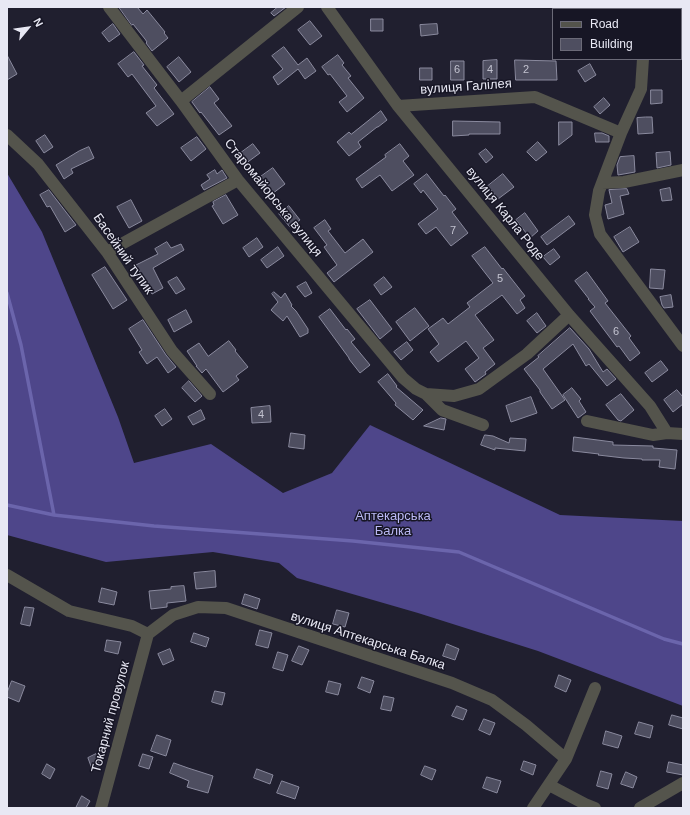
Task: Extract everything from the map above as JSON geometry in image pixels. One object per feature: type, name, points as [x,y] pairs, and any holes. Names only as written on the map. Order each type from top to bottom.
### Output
[{"type":"street","name":"Старомайорська вулиця","points":[[110,7],[238,180],[403,378],[416,389],[426,394],[442,410],[483,424]]},
{"type":"street","points":[[181,101],[298,7]]},
{"type":"street","name":"вулиця Карла Роде","points":[[327,7],[398,106],[569,315],[650,406],[667,433]]},
{"type":"street","points":[[642,60],[641,89],[621,133],[599,191],[594,215],[600,234],[683,346]]},
{"type":"street","name":"вулиця Галілея","points":[[398,106],[535,97],[621,133]]},
{"type":"street","name":"Басейний тупик","points":[[7,135],[38,164],[107,252],[172,351],[210,394]]},
{"type":"street","points":[[602,183],[624,182],[683,170]]},
{"type":"street","points":[[107,252],[238,180]]},
{"type":"street","name":"Старомайорська вулиця","points":[[426,394],[454,396],[479,389],[527,354],[569,315]]},
{"type":"street","points":[[587,422],[653,435],[667,433],[683,434]]},
{"type":"street","points":[[7,575],[69,611],[132,626],[148,634]]},
{"type":"street","name":"вулиця Аптекарська Балка","points":[[148,634],[173,615],[198,607],[226,608],[452,683],[492,700],[526,725],[566,759]]},
{"type":"street","name":"Токарний провулок","points":[[101,808],[148,634]]},
{"type":"street","points":[[533,808],[566,759],[595,688]]},
{"type":"street","points":[[640,808],[683,784]]},
{"type":"street","points":[[549,785],[595,808]]},
{"type":"green space","name":"Аптекарська Балка","points":[[7,173],[42,232],[118,417],[134,463],[211,444],[283,493],[332,473],[370,425],[560,515],[683,521],[683,706],[538,651],[418,613],[297,578],[279,563],[213,552],[106,562],[7,535]]},
{"type":"building","points":[[119,7],[137,7],[143,14],[147,10],[168,38],[152,51],[145,39],[133,24],[132,25]]},
{"type":"building","points":[[278,7],[286,7],[274,16],[271,13]]},
{"type":"building","points":[[371,19],[383,19],[383,31],[371,31]]},
{"type":"building","points":[[310,21],[322,36],[310,45],[298,30]]},
{"type":"building","points":[[113,24],[120,34],[109,42],[102,33]]},
{"type":"building","points":[[437,24],[438,34],[421,36],[420,25]]},
{"type":"building","points":[[284,47],[298,65],[307,58],[316,71],[305,79],[298,69],[278,85],[273,77],[283,69],[272,56]]},
{"type":"building","points":[[134,52],[144,65],[142,66],[157,85],[154,88],[174,114],[157,126],[146,113],[156,106],[132,74],[128,77],[118,64]]},
{"type":"building","points":[[7,55],[17,74],[7,80]]},
{"type":"building","points":[[338,55],[344,63],[342,65],[351,76],[348,78],[364,98],[347,112],[339,102],[347,96],[330,74],[328,75],[322,67]]},
{"type":"building","points":[[179,57],[191,72],[179,82],[167,67]]},
{"type":"building","points":[[497,60],[497,79],[483,79],[483,61]]},
{"type":"building","points":[[515,60],[556,61],[557,80],[516,80]]},
{"type":"building","points":[[451,61],[464,61],[464,80],[451,80]]},
{"type":"building","points":[[590,64],[596,75],[585,82],[578,71]]},
{"type":"building","points":[[420,68],[432,68],[432,80],[420,80]]},
{"type":"building","points":[[210,87],[219,99],[214,103],[232,126],[219,135],[192,102]]},
{"type":"building","points":[[651,90],[662,90],[662,103],[651,104]]},
{"type":"building","points":[[604,98],[610,105],[600,114],[594,107]]},
{"type":"building","points":[[381,111],[387,120],[358,142],[361,147],[349,156],[337,142],[349,132],[351,134]]},
{"type":"building","points":[[652,117],[653,133],[638,134],[637,118]]},
{"type":"building","points":[[453,121],[500,122],[500,134],[469,134],[453,136]]},
{"type":"building","points":[[559,122],[572,122],[572,135],[559,145]]},
{"type":"building","points":[[595,133],[602,133],[609,136],[609,142],[596,142]]},
{"type":"building","points":[[45,135],[53,147],[44,153],[36,141]]},
{"type":"building","points":[[197,137],[206,149],[191,161],[181,148]]},
{"type":"building","points":[[538,142],[547,152],[536,161],[527,152]]},
{"type":"building","points":[[253,144],[260,153],[245,164],[238,155]]},
{"type":"building","points":[[400,144],[409,156],[403,161],[414,175],[392,191],[380,175],[362,188],[356,179],[386,157],[385,155]]},
{"type":"building","points":[[89,147],[94,158],[71,169],[73,173],[64,179],[56,165],[79,151]]},
{"type":"building","points":[[486,149],[493,157],[486,163],[479,154]]},
{"type":"building","points":[[670,152],[671,165],[657,168],[656,153]]},
{"type":"building","points":[[634,156],[635,172],[618,175],[617,165],[620,157]]},
{"type":"building","points":[[273,168],[285,184],[272,194],[259,178]]},
{"type":"building","points":[[215,170],[217,174],[222,170],[227,178],[204,190],[201,185],[210,179],[207,175]]},
{"type":"building","points":[[427,174],[456,209],[452,212],[468,233],[451,246],[436,227],[426,234],[418,224],[438,209],[423,190],[421,193],[414,184]]},
{"type":"building","points":[[503,174],[514,187],[498,199],[488,186]]},
{"type":"building","points":[[670,188],[672,200],[662,201],[660,190]]},
{"type":"building","points":[[627,189],[629,194],[620,196],[624,214],[608,219],[605,205],[612,203],[609,190]]},
{"type":"building","points":[[49,190],[76,225],[65,232],[50,206],[47,207],[40,195]]},
{"type":"building","points":[[226,195],[238,215],[223,224],[212,206],[214,205],[213,202]]},
{"type":"building","points":[[131,200],[142,221],[129,228],[117,207]]},
{"type":"building","points":[[289,206],[300,220],[290,227],[279,214]]},
{"type":"building","points":[[525,213],[538,231],[530,238],[516,220]]},
{"type":"building","points":[[569,216],[575,224],[547,245],[541,237]]},
{"type":"building","points":[[325,220],[331,229],[328,231],[345,253],[363,239],[373,252],[334,282],[327,273],[337,265],[324,247],[327,245],[314,228]]},
{"type":"building","points":[[630,227],[639,242],[623,252],[614,237]]},
{"type":"building","points":[[257,238],[263,247],[249,257],[243,248]]},
{"type":"building","points":[[167,242],[171,248],[181,244],[184,250],[153,268],[163,288],[152,294],[136,265],[158,254],[155,249]]},
{"type":"building","points":[[278,247],[284,256],[267,268],[261,260]]},
{"type":"building","points":[[485,247],[525,296],[520,300],[525,308],[517,314],[502,295],[475,315],[494,340],[483,348],[495,364],[485,372],[486,374],[475,382],[465,369],[479,358],[466,341],[438,362],[430,352],[439,344],[428,329],[443,318],[448,324],[470,307],[467,303],[493,283],[472,256]]},
{"type":"building","points":[[554,249],[560,257],[550,265],[543,257]]},
{"type":"building","points":[[105,267],[127,300],[113,309],[92,275]]},
{"type":"building","points":[[651,269],[665,270],[663,289],[650,288]]},
{"type":"building","points":[[587,272],[608,301],[605,303],[631,336],[629,338],[640,353],[630,361],[619,346],[617,347],[590,311],[595,307],[575,281]]},
{"type":"building","points":[[177,277],[185,289],[176,294],[168,282]]},
{"type":"building","points":[[384,277],[392,287],[381,295],[374,285]]},
{"type":"building","points":[[306,282],[312,293],[305,297],[297,287]]},
{"type":"building","points":[[274,292],[281,298],[285,293],[292,305],[291,306],[308,329],[308,333],[300,337],[287,316],[283,321],[271,310],[278,302],[272,294]]},
{"type":"building","points":[[671,295],[673,307],[664,308],[660,297]]},
{"type":"building","points":[[370,300],[392,329],[380,339],[357,309]]},
{"type":"building","points":[[415,308],[429,326],[410,341],[396,322]]},
{"type":"building","points":[[330,309],[355,339],[351,342],[370,365],[360,373],[319,317]]},
{"type":"building","points":[[186,310],[192,322],[174,332],[168,320]]},
{"type":"building","points":[[537,313],[546,326],[537,333],[527,321]]},
{"type":"building","points":[[143,320],[166,355],[176,367],[168,373],[157,357],[147,364],[139,352],[142,350],[129,329]]},
{"type":"building","points":[[570,328],[589,349],[603,372],[607,369],[616,379],[607,386],[589,364],[586,366],[573,344],[543,369],[565,400],[552,409],[524,369]]},
{"type":"building","points":[[229,341],[248,367],[236,376],[239,380],[223,392],[206,369],[202,373],[187,351],[199,343],[208,356]]},
{"type":"building","points":[[407,342],[413,350],[401,360],[394,352]]},
{"type":"building","points":[[661,361],[668,370],[652,382],[645,373]]},
{"type":"building","points":[[388,374],[397,386],[396,387],[423,410],[413,420],[395,405],[396,403],[378,382]]},
{"type":"building","points":[[189,381],[202,396],[195,402],[182,388]]},
{"type":"building","points":[[572,388],[581,399],[579,401],[586,412],[578,418],[563,395]]},
{"type":"building","points":[[677,390],[683,397],[683,404],[673,412],[664,400]]},
{"type":"building","points":[[621,394],[634,410],[621,421],[618,420],[606,405]]},
{"type":"building","points":[[531,397],[537,413],[511,422],[506,406]]},
{"type":"building","points":[[270,406],[271,422],[252,423],[251,408]]},
{"type":"building","points":[[165,409],[172,419],[162,426],[155,416]]},
{"type":"building","points":[[201,410],[205,419],[193,425],[188,417]]},
{"type":"building","points":[[441,418],[446,419],[444,430],[424,426]]},
{"type":"building","points":[[291,433],[305,435],[304,449],[289,447]]},
{"type":"building","points":[[485,435],[493,436],[509,443],[510,438],[526,439],[525,451],[495,448],[495,450],[481,445]]},
{"type":"building","points":[[574,437],[613,442],[613,445],[653,446],[653,448],[677,450],[675,469],[659,467],[660,460],[642,460],[573,451]]},
{"type":"building","points":[[215,571],[216,587],[196,589],[194,573]]},
{"type":"building","points":[[184,586],[186,601],[167,603],[167,607],[151,609],[149,591]]},
{"type":"building","points":[[102,588],[117,592],[114,605],[99,602]]},
{"type":"building","points":[[245,594],[260,599],[257,609],[242,604]]},
{"type":"building","points":[[25,607],[34,608],[30,626],[21,624]]},
{"type":"building","points":[[337,610],[349,613],[345,627],[333,624]]},
{"type":"building","points":[[260,630],[272,633],[268,648],[256,645]]},
{"type":"building","points":[[194,633],[209,638],[206,647],[191,642]]},
{"type":"building","points":[[107,640],[121,642],[118,654],[105,651]]},
{"type":"building","points":[[447,644],[459,649],[455,660],[443,656]]},
{"type":"building","points":[[299,646],[309,650],[302,665],[292,661]]},
{"type":"building","points":[[170,649],[174,660],[163,665],[158,654]]},
{"type":"building","points":[[278,652],[288,655],[283,671],[273,668]]},
{"type":"building","points":[[559,675],[571,680],[566,692],[555,687]]},
{"type":"building","points":[[362,677],[374,681],[370,693],[358,688]]},
{"type":"building","points":[[12,681],[25,686],[19,702],[7,697]]},
{"type":"building","points":[[329,681],[341,684],[338,695],[326,692]]},
{"type":"building","points":[[215,691],[225,693],[222,705],[212,702]]},
{"type":"building","points":[[384,696],[394,698],[391,711],[381,709]]},
{"type":"building","points":[[457,706],[467,710],[463,720],[452,716]]},
{"type":"building","points":[[672,715],[683,718],[683,729],[669,725]]},
{"type":"building","points":[[484,719],[495,723],[490,735],[479,730]]},
{"type":"building","points":[[639,722],[653,726],[650,738],[635,734]]},
{"type":"building","points":[[606,731],[622,736],[618,748],[603,744]]},
{"type":"building","points":[[157,735],[171,740],[166,756],[151,751]]},
{"type":"building","points":[[96,754],[100,766],[92,769],[88,758]]},
{"type":"building","points":[[143,754],[153,757],[149,769],[139,766]]},
{"type":"building","points":[[524,761],[536,765],[533,775],[521,770]]},
{"type":"building","points":[[669,762],[683,765],[683,775],[667,772]]},
{"type":"building","points":[[174,763],[213,776],[208,793],[187,787],[189,781],[170,773]]},
{"type":"building","points":[[47,764],[55,769],[50,779],[42,774]]},
{"type":"building","points":[[425,766],[436,770],[432,780],[421,775]]},
{"type":"building","points":[[257,769],[273,775],[270,784],[254,778]]},
{"type":"building","points":[[601,771],[612,774],[608,789],[597,786]]},
{"type":"building","points":[[626,772],[637,777],[633,788],[621,784]]},
{"type":"building","points":[[487,777],[501,781],[497,793],[483,788]]},
{"type":"building","points":[[282,781],[299,787],[295,799],[277,793]]},
{"type":"building","points":[[82,796],[90,801],[86,808],[76,808]]},
{"type":"waterway","points":[[7,293],[21,345],[54,515]]},
{"type":"waterway","points":[[7,505],[54,515],[154,526],[353,541],[459,552],[664,639],[683,644]]}]
